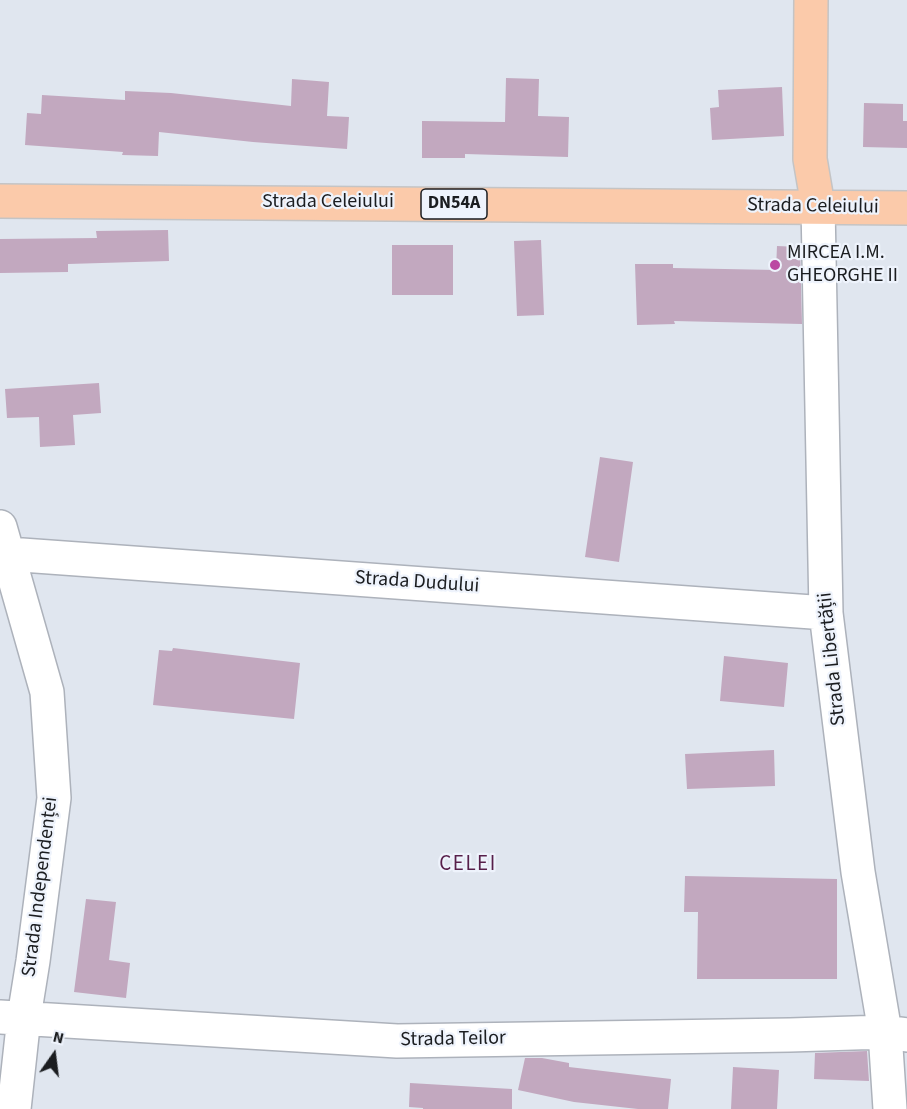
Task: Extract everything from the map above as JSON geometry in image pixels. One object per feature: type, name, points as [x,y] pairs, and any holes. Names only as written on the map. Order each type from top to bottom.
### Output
[{"type":"main road","points":[[811,0],[810,159],[818,206]]},
{"type":"main road","name":"Strada Celeiului","points":[[0,201],[907,208]]},
{"type":"street","name":"Strada Libertății","points":[[818,206],[826,613],[858,872],[896,1033],[890,1109]]},
{"type":"street","name":"Strada Dudului","points":[[4,540],[826,613]]},
{"type":"street","name":"Strada Independenței","points":[[4,540],[47,692],[54,798],[33,961],[12,1017],[14,1109]]},
{"type":"street","name":"Strada Teilor","points":[[12,1017],[397,1041],[896,1033]]},
{"type":"building","points":[[506,78],[539,79],[538,116],[569,117],[568,157],[465,154],[465,158],[422,158],[422,121],[505,122]]},
{"type":"building","points":[[292,79],[329,82],[327,116],[349,117],[347,149],[159,132],[158,156],[122,155],[123,152],[25,145],[27,113],[41,114],[42,95],[125,100],[125,91],[171,93],[291,106]]},
{"type":"building","points":[[782,87],[784,136],[712,140],[710,108],[719,107],[718,90]]},
{"type":"building","points":[[864,103],[903,104],[903,121],[907,121],[907,148],[863,147]]},
{"type":"building","points":[[168,230],[169,261],[68,264],[68,272],[0,273],[0,239],[97,238],[96,231]]},
{"type":"building","points":[[541,240],[544,315],[517,316],[514,241]]},
{"type":"building","points":[[392,245],[453,245],[453,295],[392,295]]},
{"type":"building","points":[[777,246],[800,247],[802,324],[674,321],[675,324],[637,325],[635,264],[673,264],[673,268],[776,270]]},
{"type":"building","points":[[99,383],[101,413],[73,415],[75,445],[40,447],[39,417],[7,418],[5,389]]},
{"type":"building","points":[[600,457],[633,462],[619,562],[585,557]]},
{"type":"building","points":[[173,648],[300,663],[294,719],[153,705],[159,650],[172,651]]},
{"type":"building","points":[[724,656],[788,663],[784,707],[720,701]]},
{"type":"building","points":[[774,750],[775,786],[687,789],[685,754]]},
{"type":"building","points":[[685,876],[837,879],[837,979],[697,979],[698,912],[684,912]]},
{"type":"building","points":[[86,899],[116,902],[109,960],[130,963],[126,998],[74,992]]},
{"type":"building","points":[[867,1051],[869,1081],[814,1079],[815,1053]]},
{"type":"building","points":[[525,1058],[542,1058],[569,1063],[569,1067],[671,1079],[668,1109],[638,1109],[574,1102],[518,1090]]},
{"type":"building","points":[[733,1067],[779,1070],[777,1109],[731,1109]]},
{"type":"building","points":[[410,1083],[512,1089],[512,1109],[409,1107]]},
{"type":"place","name":"MIRCEA I.M. GHEORGHE II","points":[[775,265]]},
{"type":"district","name":"CELEI","points":[[468,865]]}]
